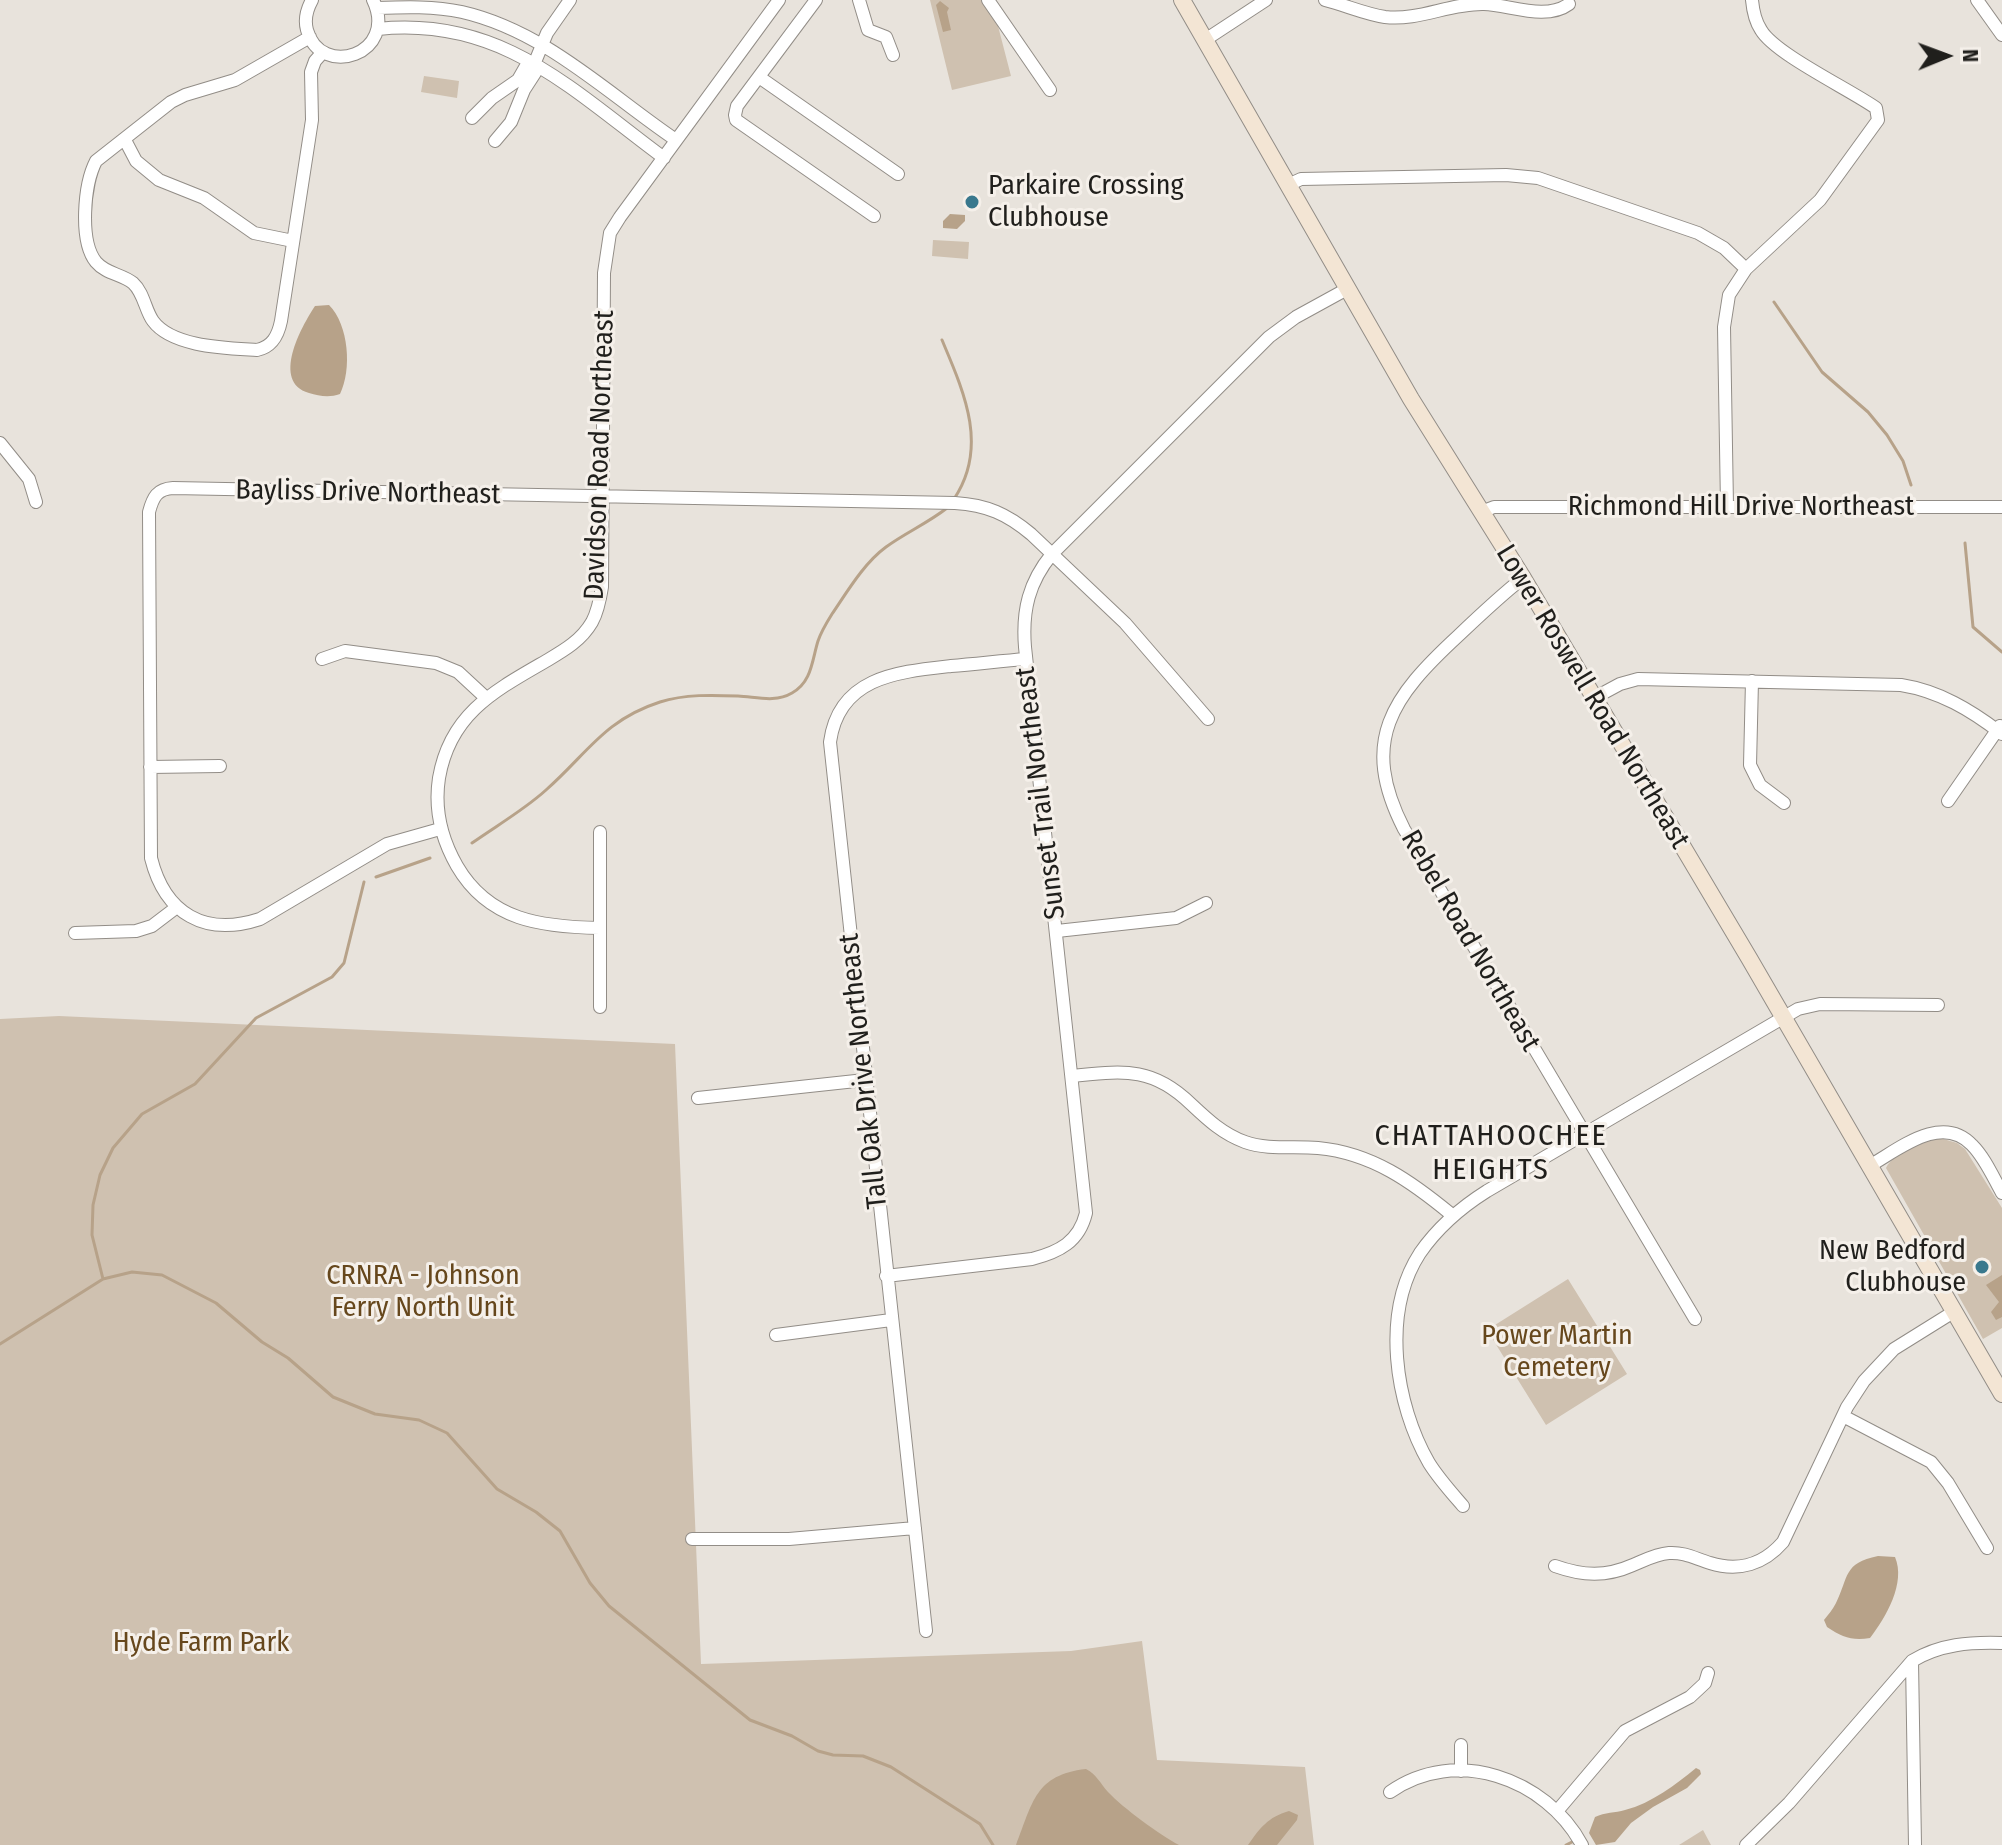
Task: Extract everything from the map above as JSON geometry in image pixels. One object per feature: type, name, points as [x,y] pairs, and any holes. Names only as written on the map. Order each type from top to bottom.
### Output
[{"type":"street","points":[[312,0],[306,15],[310,37],[323,52],[338,57],[350,57],[371,44],[378,29],[375,4],[447,5],[502,24],[543,45],[676,140]]},
{"type":"street","points":[[495,141],[511,122],[524,90],[535,73],[535,62],[547,33],[570,0]]},
{"type":"street","name":"Davidson Road Northeast","points":[[600,928],[551,926],[515,918],[490,902],[458,868],[440,829],[438,788],[444,758],[459,727],[485,697],[571,646],[592,622],[599,606],[602,587],[606,251],[610,233],[779,0]]},
{"type":"street","points":[[816,0],[737,106],[736,120],[874,216]]},
{"type":"street","points":[[859,0],[868,30],[886,37],[893,55]]},
{"type":"street","points":[[988,0],[1050,90]]},
{"type":"street","name":"Lower Roswell Road Northeast","points":[[1182,0],[1427,427],[1523,578],[1871,1165],[2002,1394]]},
{"type":"street","points":[[1205,40],[1266,0]]},
{"type":"street","points":[[1325,0],[1344,2],[1384,17],[1400,18],[1473,4],[1544,12],[1569,4]]},
{"type":"street","points":[[1727,506],[1725,315],[1729,295],[1746,269],[1820,200],[1875,125],[1878,114],[1872,105],[1780,49],[1762,33],[1753,12],[1752,0]]},
{"type":"street","points":[[1977,0],[2002,35]]},
{"type":"street","points":[[378,29],[416,27],[468,34],[492,42],[535,62],[664,158]]},
{"type":"street","points":[[310,37],[235,80],[171,102],[96,161],[89,174],[86,187],[88,246],[100,265],[136,286],[152,319],[168,334],[189,342],[249,349],[271,344],[279,331],[312,120],[311,72],[323,52]]},
{"type":"street","points":[[472,118],[489,100],[518,80],[526,66],[535,62]]},
{"type":"street","points":[[759,77],[898,174]]},
{"type":"street","points":[[125,140],[136,161],[159,180],[204,198],[254,233],[293,241]]},
{"type":"street","points":[[1288,185],[1301,179],[1506,175],[1538,178],[1698,233],[1724,248],[1746,269]]},
{"type":"street","name":"Sunset Trail Northeast","points":[[886,1276],[1032,1259],[1062,1249],[1079,1234],[1083,1226],[1086,1202],[1026,659],[1024,631],[1029,589],[1052,554],[1269,337],[1296,317],[1347,289]]},
{"type":"street","points":[[0,443],[29,479],[36,502]]},
{"type":"street","name":"Bayliss Drive Northeast","points":[[177,907],[160,885],[151,858],[149,512],[152,490],[603,496],[972,504],[989,507],[1016,521],[1125,623],[1208,719]]},
{"type":"street","name":"Richmond Hill Drive Northeast","points":[[1481,512],[1494,507],[2002,507]]},
{"type":"street","name":"Rebel Road Northeast","points":[[1523,578],[1430,662],[1406,689],[1390,718],[1383,755],[1384,775],[1394,810],[1404,829],[1695,1319]]},
{"type":"street","points":[[322,659],[345,651],[436,663],[458,672],[485,697]]},
{"type":"street","name":"Tall Oak Drive Northeast","points":[[926,1631],[830,765],[832,729],[847,701],[882,677],[906,671],[1026,659]]},
{"type":"street","points":[[1594,698],[1620,684],[1638,679],[1882,683],[1918,688],[1946,698],[2000,729],[1948,801]]},
{"type":"street","points":[[1752,681],[1750,765],[1760,785],[1784,803]]},
{"type":"street","points":[[150,767],[220,766]]},
{"type":"street","points":[[75,933],[127,933],[144,929],[177,907],[184,914],[209,924],[246,924],[269,914],[387,844],[440,829]]},
{"type":"street","points":[[600,832],[600,1007]]},
{"type":"street","points":[[1057,931],[1176,918],[1206,903]]},
{"type":"street","points":[[1463,1506],[1429,1462],[1412,1426],[1400,1380],[1397,1336],[1403,1290],[1419,1255],[1452,1215],[1487,1191],[1804,1007],[1820,1004],[1938,1005]]},
{"type":"street","points":[[1072,1076],[1131,1072],[1152,1076],[1178,1091],[1208,1121],[1231,1137],[1252,1145],[1318,1148],[1363,1157],[1408,1180],[1452,1215]]},
{"type":"street","points":[[698,1098],[865,1080]]},
{"type":"street","points":[[1871,1165],[1924,1135],[1950,1133],[1973,1146],[2002,1193]]},
{"type":"street","points":[[1555,1566],[1570,1572],[1603,1575],[1653,1556],[1671,1553],[1689,1555],[1726,1567],[1753,1565],[1770,1556],[1783,1542],[1843,1416],[1864,1381],[1887,1355],[1955,1311]]},
{"type":"street","points":[[776,1335],[891,1320]]},
{"type":"street","points":[[1843,1416],[1931,1462],[1948,1483],[1987,1548]]},
{"type":"street","points":[[692,1539],[813,1538],[915,1528]]},
{"type":"street","points":[[1746,1845],[1789,1803],[1912,1661],[1951,1645],[2002,1643]]},
{"type":"street","points":[[1912,1661],[1915,1845]]},
{"type":"street","points":[[1558,1810],[1625,1731],[1690,1697],[1705,1683],[1708,1673]]},
{"type":"street","points":[[1461,1745],[1461,1771]]},
{"type":"street","points":[[1390,1792],[1426,1775],[1479,1771],[1513,1781],[1558,1810],[1582,1845]]},
{"type":"green space","points":[[930,0],[981,0],[998,26],[1011,76],[952,90]]},
{"type":"green space","points":[[424,76],[459,81],[457,98],[421,92]]},
{"type":"green space","points":[[933,240],[969,242],[968,259],[932,256]]},
{"type":"green space","name":"CRNRA - Johnson Ferry North Unit","points":[[59,1016],[675,1044],[701,1664],[1071,1651],[1142,1641],[1157,1760],[1305,1767],[1314,1845],[0,1845],[0,1019]]},
{"type":"green space","points":[[1940,1138],[1965,1149],[2002,1208],[2002,1328],[1983,1339],[1886,1168],[1895,1157],[1910,1148]]},
{"type":"green space","name":"Power Martin Cemetery","points":[[1568,1279],[1627,1374],[1546,1425],[1487,1330]]},
{"type":"green space","points":[[1703,1830],[1711,1845],[1679,1845]]},
{"type":"shaded area","points":[[940,1],[949,8],[951,30],[943,32],[936,5]]},
{"type":"shaded area","points":[[950,214],[965,215],[965,221],[957,229],[943,228],[943,221]]},
{"type":"shaded area","points":[[329,305],[341,324],[347,361],[340,394],[324,396],[298,387],[292,378],[291,366],[297,340],[315,306]]},
{"type":"shaded area","points":[[2002,1275],[2002,1317],[1996,1320],[1991,1312],[1999,1302],[1986,1285]]},
{"type":"shaded area","points":[[1878,1556],[1895,1557],[1898,1578],[1893,1599],[1870,1638],[1842,1636],[1827,1627],[1824,1620],[1853,1567]]},
{"type":"shaded area","points":[[1696,1768],[1701,1774],[1687,1788],[1631,1823],[1615,1842],[1596,1845],[1589,1833],[1595,1817],[1645,1803]]},
{"type":"shaded area","points":[[1086,1769],[1123,1806],[1179,1845],[1016,1845],[1032,1804],[1046,1784],[1069,1772]]},
{"type":"shaded area","points":[[1289,1811],[1298,1815],[1297,1820],[1277,1845],[1248,1845],[1265,1824]]},
{"type":"waterway","points":[[1774,302],[1822,372],[1868,412],[1887,435],[1903,461],[1911,485]]},
{"type":"waterway","points":[[942,340],[965,399],[971,440],[970,460],[954,499]]},
{"type":"waterway","points":[[472,843],[537,797],[610,728],[641,709],[689,696],[766,699],[792,693],[804,683],[824,627],[863,569],[886,547],[947,508]]},
{"type":"waterway","points":[[1965,543],[1973,627],[2002,652]]},
{"type":"waterway","points":[[376,877],[430,858]]},
{"type":"waterway","points":[[103,1279],[92,1235],[93,1205],[100,1175],[113,1148],[142,1114],[195,1084],[256,1018],[332,977],[344,963],[364,882]]},
{"type":"waterway","points":[[0,1344],[103,1279],[132,1272],[162,1275],[216,1303],[333,1397],[375,1414],[419,1420],[447,1433],[497,1489],[536,1512],[560,1531],[590,1583],[609,1606],[750,1720],[792,1736],[818,1751],[863,1756],[891,1767],[980,1824],[993,1845]]},
{"type":"waterway","points":[[1566,1845],[1572,1842]]},
{"type":"place","name":"Parkaire Crossing Clubhouse","points":[[972,202]]},
{"type":"place","name":"New Bedford Clubhouse","points":[[1982,1267]]},
{"type":"district","name":"CHATTAHOOCHEE HEIGHTS","points":[[1491,1154]]},
{"type":"park label","name":"Hyde Farm Park","points":[[201,1643]]}]
